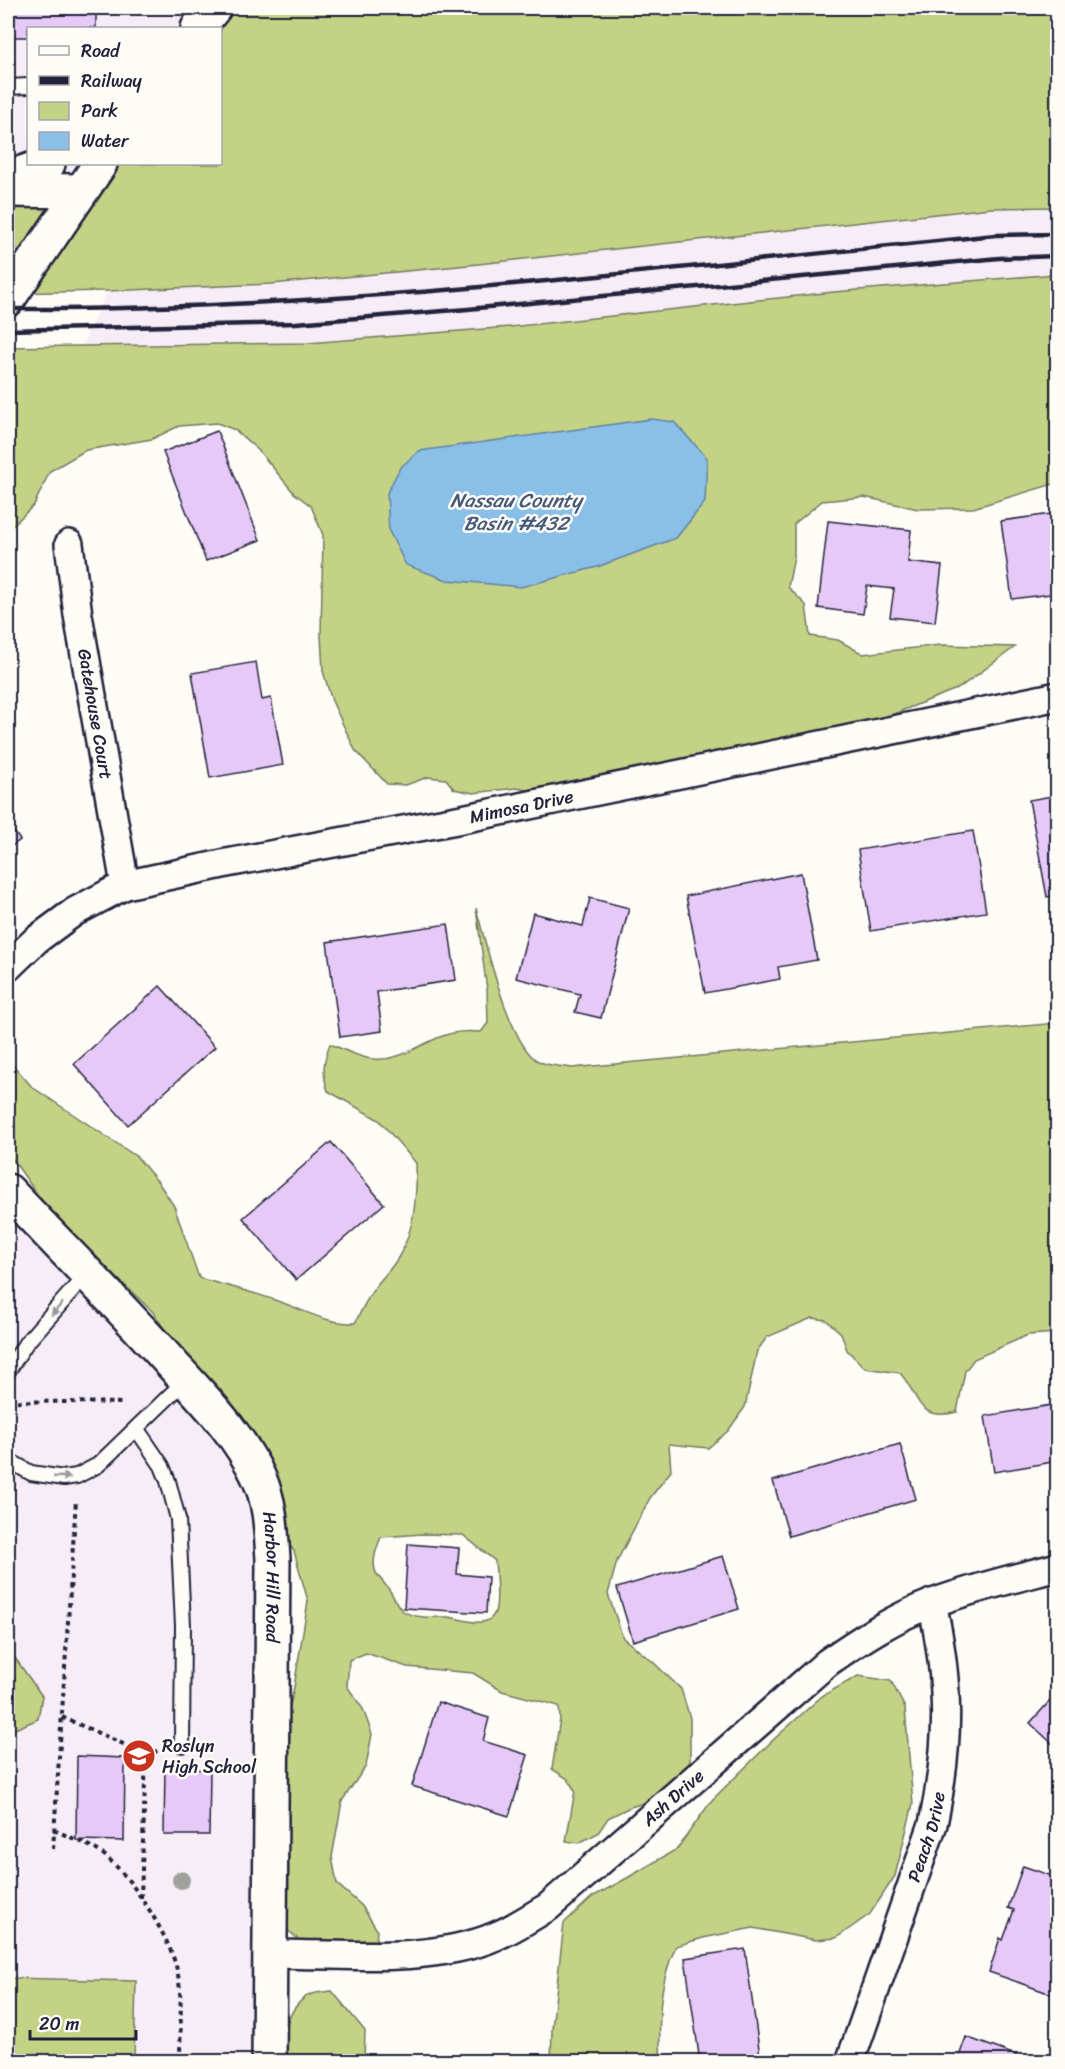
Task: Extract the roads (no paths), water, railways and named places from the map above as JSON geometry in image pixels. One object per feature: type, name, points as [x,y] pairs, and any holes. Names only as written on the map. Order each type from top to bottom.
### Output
[{"type":"street","points":[[199,27],[214,8]]},
{"type":"street","points":[[8,178],[45,165]]},
{"type":"street","points":[[8,299],[99,165]]},
{"type":"street","points":[[8,190],[81,191]]},
{"type":"street","name":"Gatehouse Court","points":[[69,544],[78,615],[125,885]]},
{"type":"street","name":"Mimosa Drive","points":[[8,967],[36,939],[75,912],[125,885],[227,863],[462,819],[1058,696]]},
{"type":"street","name":"Harbor Hill Road","points":[[8,1191],[221,1418],[244,1449],[260,1480],[271,1520],[273,1571],[269,2061]]},
{"type":"street","name":"Ash Drive","points":[[270,1954],[424,1953],[486,1939],[524,1922],[548,1906],[828,1662],[857,1641],[890,1622],[932,1603],[1058,1567]]},
{"type":"street","name":"Peach Drive","points":[[850,2061],[933,1824],[941,1786],[946,1740],[946,1688],[942,1646],[932,1603]]},
{"type":"lane","points":[[8,87],[27,86]]},
{"type":"lane","points":[[8,1371],[26,1344],[87,1274]]},
{"type":"lane","points":[[8,1351],[26,1344]]},
{"type":"lane","points":[[8,1460],[31,1473],[64,1478],[77,1476],[98,1465],[186,1380]]},
{"type":"lane","points":[[136,1428],[162,1466],[178,1520],[183,1626],[182,1744]]},
{"type":"water","name":"Nassau County Basin #432","points":[[651,419],[674,422],[707,458],[705,502],[676,538],[597,567],[521,587],[447,580],[406,565],[389,531],[387,493],[400,468],[419,451]]},
{"type":"railway","points":[[8,309],[132,308],[379,295],[626,273],[996,235],[1058,234]]},
{"type":"railway","points":[[8,330],[296,323],[468,309],[999,258],[1058,256]]},
{"type":"place","name":"Roslyn High School","points":[[139,1756]]}]
